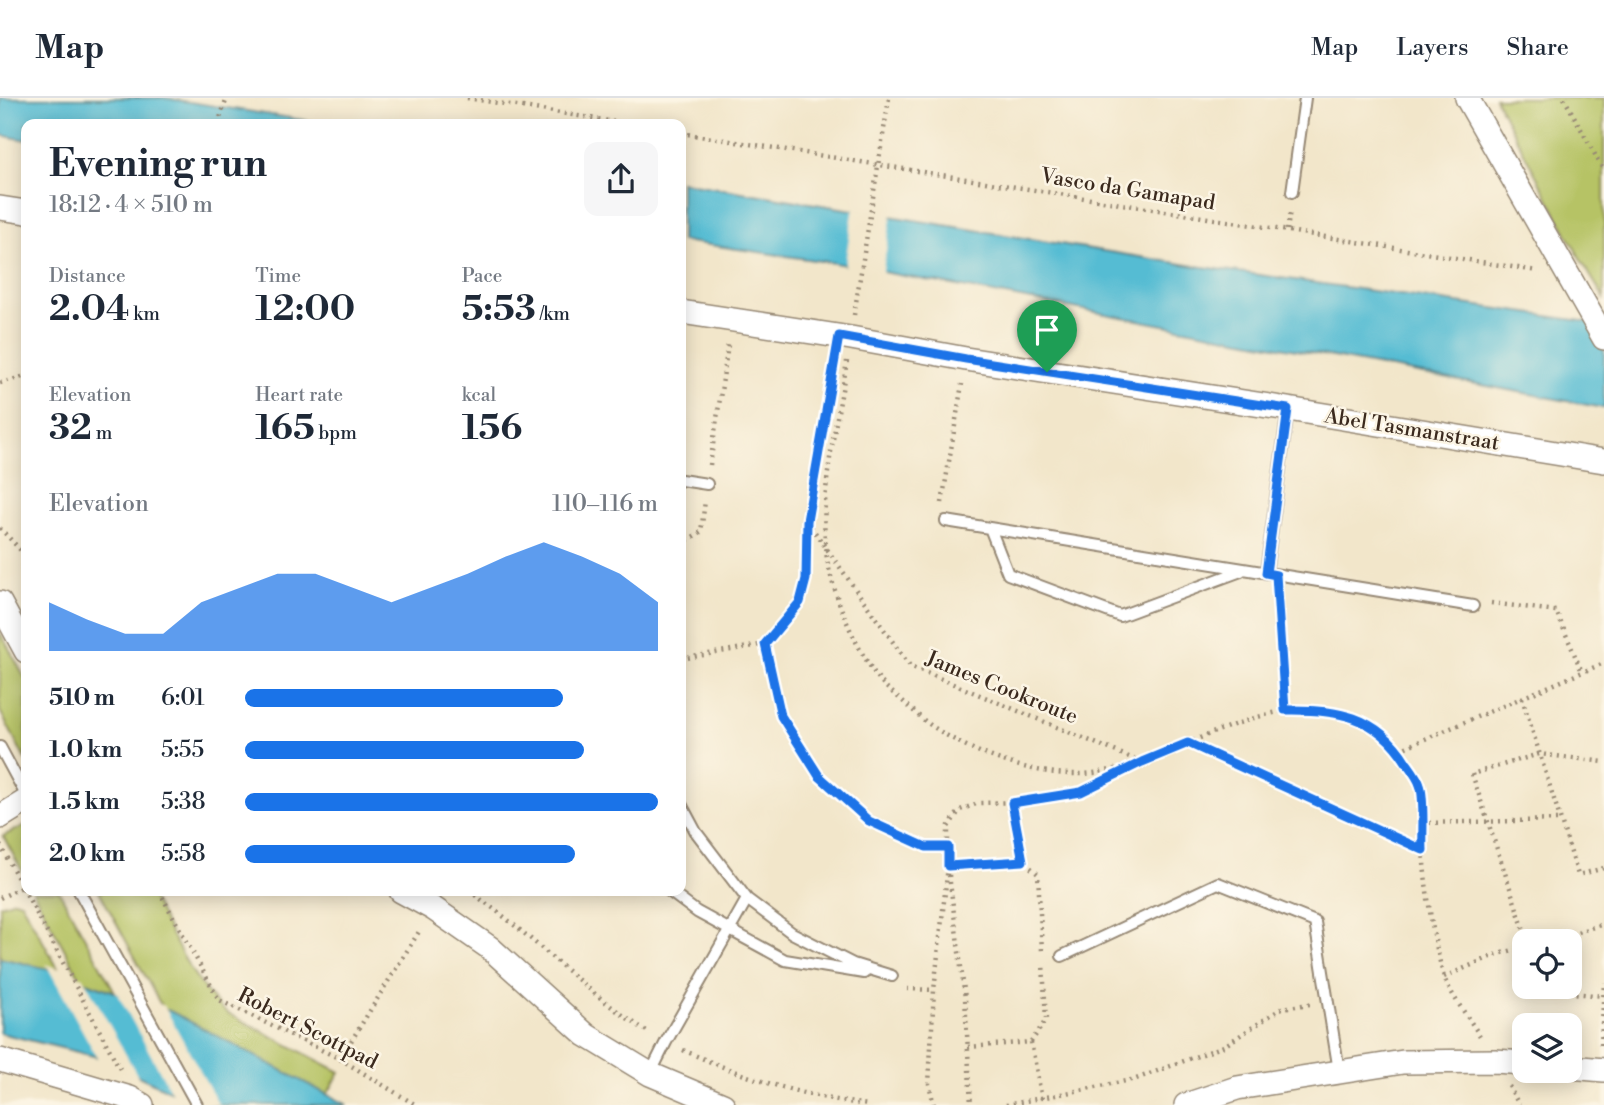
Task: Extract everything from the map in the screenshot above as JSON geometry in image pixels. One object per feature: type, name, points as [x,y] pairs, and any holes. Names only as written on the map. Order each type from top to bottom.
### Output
[{"type":"street","points":[[1467,98],[1604,338]]},
{"type":"street","points":[[0,208],[21,211]]},
{"type":"street","name":"Abel Tasmanstraat","points":[[686,313],[1604,461]]},
{"type":"street","points":[[0,603],[21,642]]},
{"type":"street","points":[[0,817],[21,804]]},
{"type":"street","points":[[410,896],[491,948],[586,1035],[650,1074],[723,1105]]},
{"type":"street","points":[[0,1060],[130,1098],[141,1104]]},
{"type":"street","points":[[1186,1105],[1237,1088],[1339,1070],[1403,1062],[1512,1062]]},
{"type":"street","points":[[1582,1068],[1604,1070]]},
{"type":"lane","points":[[1292,192],[1305,98]]},
{"type":"lane","points":[[1271,574],[1288,409]]},
{"type":"lane","points":[[686,481],[707,484]]},
{"type":"lane","points":[[946,521],[1473,606]]},
{"type":"lane","points":[[990,528],[1008,574],[1120,616],[1244,569]]},
{"type":"lane","points":[[0,747],[21,786]]},
{"type":"lane","points":[[676,896],[697,912],[786,960],[834,970],[892,976],[853,964],[792,933],[747,899],[696,832],[686,813]]},
{"type":"lane","points":[[1062,956],[1218,883],[1315,922],[1339,1070]]},
{"type":"lane","points":[[82,896],[197,1105]]},
{"type":"lane","points":[[650,1074],[747,899]]},
{"type":"path","points":[[221,119],[227,98]]},
{"type":"path","points":[[467,98],[597,119]]},
{"type":"path","points":[[855,312],[889,98]]},
{"type":"path","points":[[1564,98],[1604,171]]},
{"type":"path","name":"Vasco da Gamapad","points":[[686,134],[1570,276]]},
{"type":"path","points":[[686,541],[701,532],[732,320]]},
{"type":"path","points":[[686,658],[765,644],[800,602],[806,579],[807,521],[845,337]]},
{"type":"path","name":"James Cookroute","points":[[845,337],[824,508],[825,545],[836,593],[853,638],[884,685],[935,728],[996,760],[1051,772],[1084,774],[1142,762]]},
{"type":"path","points":[[946,521],[941,510],[966,359]]},
{"type":"path","points":[[0,383],[21,377]]},
{"type":"path","name":"James Cookroute","points":[[807,521],[910,666],[1142,762]]},
{"type":"path","points":[[0,528],[21,551]]},
{"type":"path","points":[[1271,574],[1285,710]]},
{"type":"path","points":[[1473,606],[1494,602],[1556,611],[1582,672]]},
{"type":"path","points":[[765,644],[781,716],[819,776],[869,821],[926,847],[948,847]]},
{"type":"path","points":[[1399,751],[1604,663]]},
{"type":"path","points":[[1522,698],[1578,875],[1604,868]]},
{"type":"path","name":"James Cookroute","points":[[934,1105],[929,1084],[934,990],[948,866],[948,827],[960,810],[979,803],[1012,803],[1081,792],[1188,743],[1228,727],[1285,710],[1320,709],[1347,714],[1372,727],[1399,751],[1421,786],[1428,897],[1444,977],[1495,1061]]},
{"type":"path","points":[[1188,743],[1423,850]]},
{"type":"path","points":[[1524,929],[1472,774],[1539,754],[1604,762]]},
{"type":"path","points":[[1012,803],[1023,861],[1038,874],[1046,1020],[1031,1042],[1042,1099]]},
{"type":"path","points":[[1422,823],[1560,820]]},
{"type":"path","points":[[0,845],[21,885]]},
{"type":"path","points":[[971,1105],[965,998],[948,866],[1023,861]]},
{"type":"path","points":[[0,898],[21,888]]},
{"type":"path","points":[[27,896],[125,1078]]},
{"type":"path","name":"Robert Scottpad","points":[[162,896],[219,1000],[341,1059],[416,1105]]},
{"type":"path","points":[[341,1059],[434,909]]},
{"type":"path","points":[[1582,931],[1604,924]]},
{"type":"path","points":[[1444,977],[1494,955],[1512,950]]},
{"type":"path","points":[[1582,994],[1603,996]]},
{"type":"path","points":[[1006,1105],[1136,1079],[1224,1046],[1282,1008],[1328,1002]]},
{"type":"path","points":[[968,1047],[1031,1042]]},
{"type":"green space","points":[[1495,98],[1604,98],[1604,298],[1581,260]]},
{"type":"green space","points":[[0,632],[21,671],[21,751],[0,711]]},
{"type":"green space","points":[[21,827],[21,869],[3,836]]},
{"type":"green space","points":[[36,896],[62,896],[115,992],[81,980]]},
{"type":"green space","points":[[102,896],[151,896],[193,973],[215,1002],[227,1013],[340,1072],[327,1095],[163,1009]]},
{"type":"green space","points":[[15,900],[21,902],[60,972],[0,958],[0,905]]},
{"type":"water","points":[[0,98],[164,98],[296,119],[21,119],[21,139],[0,135]]},
{"type":"water","points":[[686,183],[1189,265],[1604,324],[1604,408],[835,263],[686,242]]},
{"type":"water","points":[[0,958],[49,969],[172,1012],[347,1105],[200,1105],[98,1057],[0,1033]]},
{"type":"pier","points":[[854,207],[892,213],[882,276],[844,269]]},
{"type":"pier","points":[[46,964],[83,977],[140,1080],[99,1061]]},
{"type":"pier","points":[[114,988],[164,1006],[219,1105],[191,1105],[174,1097]]},
{"type":"route","points":[[839,336],[1047,372],[1288,409],[1266,573],[1276,575],[1285,710],[1320,709],[1347,714],[1372,727],[1399,751],[1421,786],[1423,850],[1188,743],[1081,792],[1012,803],[1023,861],[948,866],[948,847],[926,847],[869,821],[819,776],[781,716],[765,644],[800,602],[806,579],[807,521],[839,336]]}]
